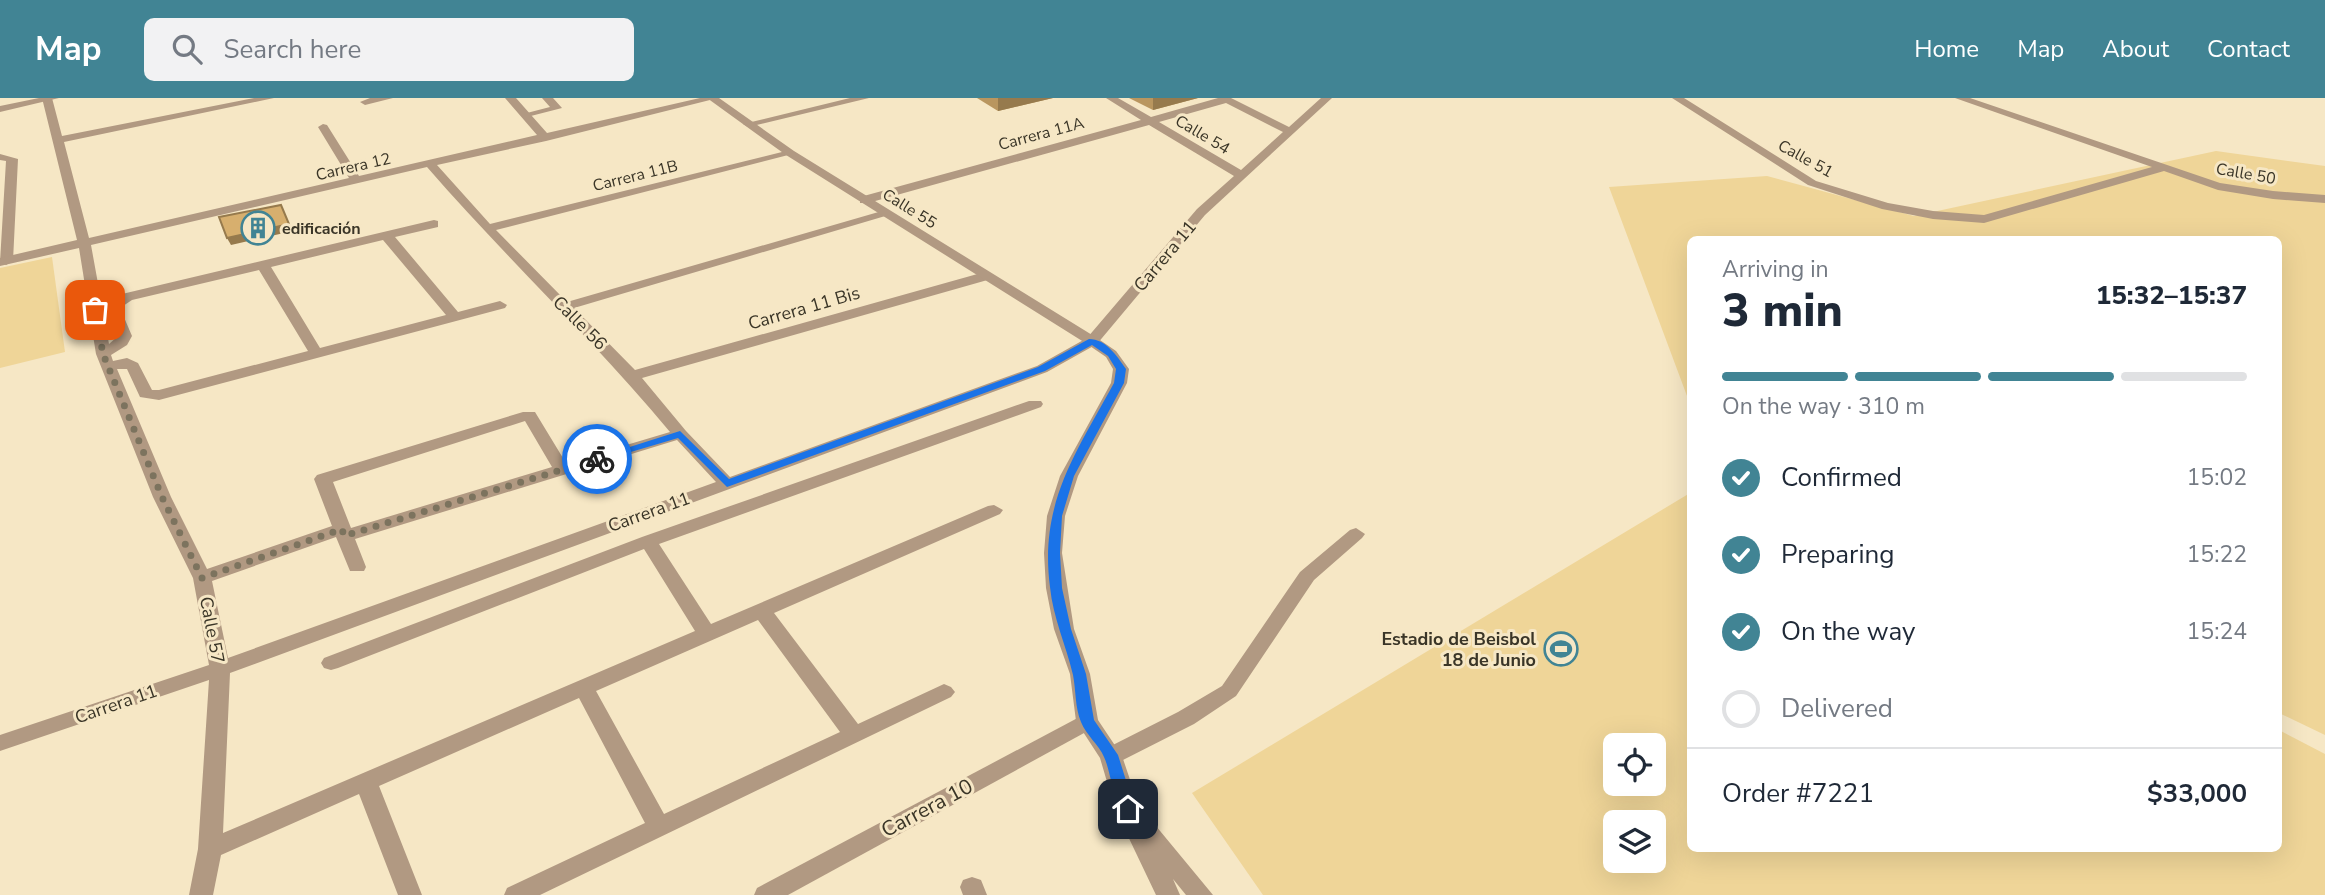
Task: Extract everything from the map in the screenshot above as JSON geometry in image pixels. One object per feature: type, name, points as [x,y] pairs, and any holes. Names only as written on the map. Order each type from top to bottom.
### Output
[{"type":"street","points":[[0,101],[16,98]]},
{"type":"street","points":[[0,109],[49,98]]},
{"type":"street","name":"Calle 57","points":[[49,98],[84,242],[105,360],[162,497],[202,578],[220,668],[210,849],[201,895]]},
{"type":"street","points":[[58,140],[269,98]]},
{"type":"street","points":[[365,103],[388,98]]},
{"type":"street","points":[[510,98],[546,138]]},
{"type":"street","points":[[527,116],[557,108],[547,98]]},
{"type":"street","name":"Calle 55","points":[[713,98],[790,153],[1092,341]]},
{"type":"street","name":"Carrera 12","points":[[3,261],[357,182],[713,98]]},
{"type":"street","points":[[748,124],[864,98]]},
{"type":"street","name":"Calle 54","points":[[1111,98],[1243,176]]},
{"type":"street","name":"Carrera 11","points":[[0,743],[220,668],[1042,369],[1092,341],[1201,212],[1328,98]]},
{"type":"street","name":"Calle 51","points":[[1677,98],[1812,183],[1874,203],[1933,215],[1984,219],[2163,168]]},
{"type":"street","name":"Calle 50","points":[[1959,98],[2218,186],[2273,195],[2325,199]]},
{"type":"street","points":[[1225,99],[1290,132]]},
{"type":"street","name":"Carrera 11A","points":[[864,200],[1225,99]]},
{"type":"street","points":[[323,127],[357,182]]},
{"type":"street","name":"Carrera 11B","points":[[487,228],[790,153]]},
{"type":"street","points":[[0,157],[12,159],[3,261]]},
{"type":"street","name":"Calle 56","points":[[431,165],[487,228],[632,376],[680,434],[727,483]]},
{"type":"street","points":[[563,307],[886,214]]},
{"type":"street","points":[[105,360],[125,336],[114,307],[117,302],[127,297],[262,262],[434,223]]},
{"type":"street","points":[[386,235],[455,317]]},
{"type":"street","points":[[262,262],[316,353]]},
{"type":"street","name":"Carrera 11 Bis","points":[[632,376],[986,276]]},
{"type":"street","points":[[105,360],[133,366],[146,394],[159,395],[500,305]]},
{"type":"street","points":[[1092,341],[1111,354],[1121,369],[1119,383],[1069,476],[1056,516],[1056,588],[1064,629],[1080,674],[1087,721],[1111,755],[1128,809],[1168,895]]},
{"type":"street","points":[[331,663],[648,541],[1035,404]]},
{"type":"street","points":[[357,567],[323,480],[529,415],[562,470]]},
{"type":"street","points":[[202,578],[343,532],[680,434]]},
{"type":"street","points":[[210,849],[995,510]]},
{"type":"street","points":[[1111,755],[1186,718],[1229,691],[1307,576],[1356,534]]},
{"type":"street","points":[[648,541],[707,634]]},
{"type":"street","points":[[762,611],[854,735]]},
{"type":"street","points":[[584,687],[659,827]]},
{"type":"street","points":[[516,895],[944,692]]},
{"type":"street","name":"Carrera 10","points":[[766,895],[1087,721]]},
{"type":"street","points":[[366,782],[410,895]]},
{"type":"street","points":[[1128,809],[1201,895]]},
{"type":"shaded area","points":[[2216,151],[2325,166],[2325,735],[2282,714],[2282,236],[1687,236],[1687,396],[1609,187],[1767,176],[1914,216]]},
{"type":"shaded area","points":[[52,257],[65,352],[0,368],[0,268]]},
{"type":"shaded area","name":"Estadio de Beisbol 18 de Junio","points":[[1687,495],[1687,852],[2282,852],[2282,732],[2325,754],[2325,895],[1263,895],[1192,793]]},
{"type":"building","name":"edificación","points":[[281,205],[289,224],[227,238],[219,217]]},
{"type":"way so far","points":[[95,310],[103,354],[162,497],[202,578],[342,529],[344,536],[597,459]]},
{"type":"place","name":"edificación","points":[[258,228]]},
{"type":"place","name":"Estadio de Beisbol 18 de Junio","points":[[1561,649]]},
{"type":"route","points":[[597,459],[680,434],[727,483],[1042,369],[1092,341],[1111,354],[1121,369],[1119,383],[1069,476],[1056,516],[1056,588],[1064,629],[1080,674],[1087,721],[1111,755],[1128,809]]}]
